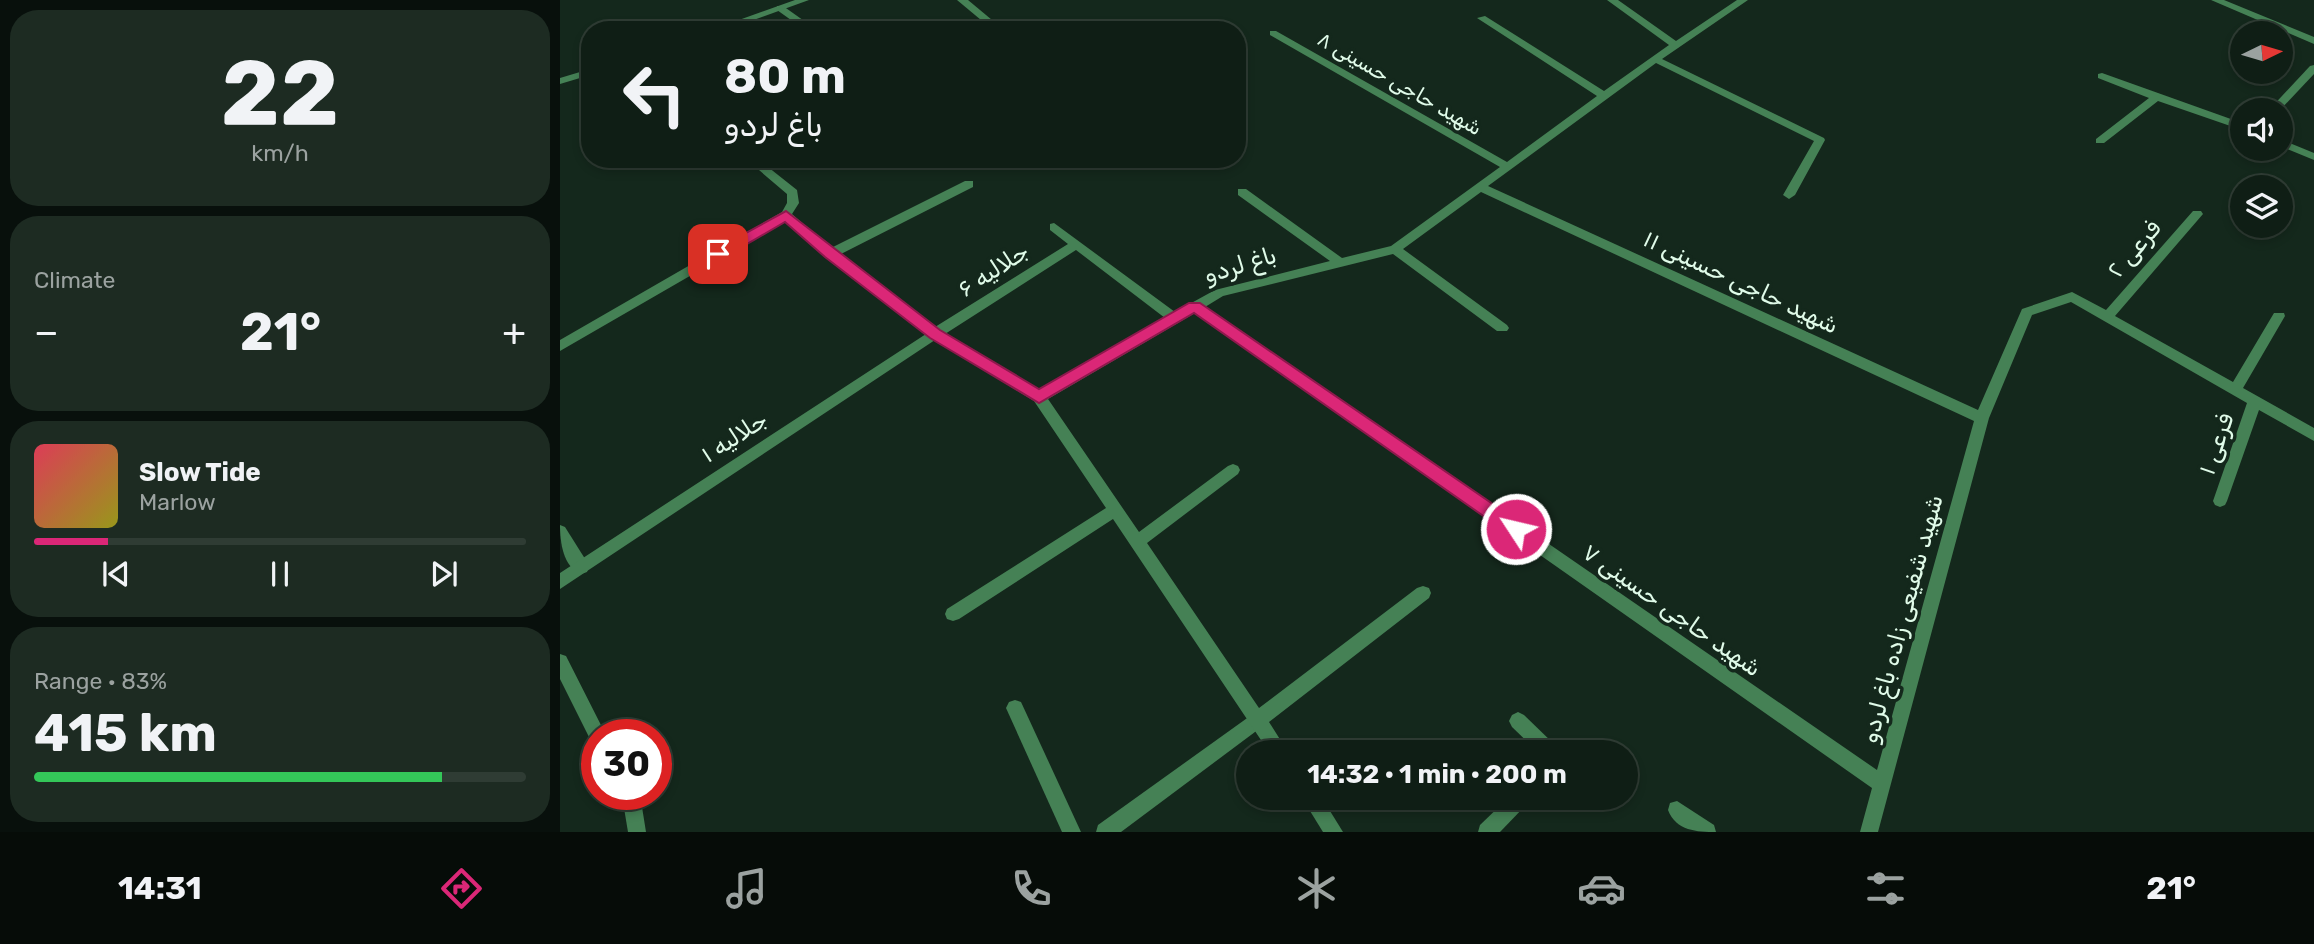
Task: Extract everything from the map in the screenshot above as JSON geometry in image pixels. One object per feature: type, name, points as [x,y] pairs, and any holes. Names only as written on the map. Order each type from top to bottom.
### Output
[{"type":"street","points":[[742,21],[804,0]]},
{"type":"street","points":[[962,0],[988,21]]},
{"type":"street","points":[[1612,0],[1676,45]]},
{"type":"street","name":"باغ لردو","points":[[1039,397],[1219,293],[1395,249],[1655,59],[1743,0]]},
{"type":"street","points":[[2216,0],[2314,41]]},
{"type":"street","points":[[780,8],[799,21]]},
{"type":"street","points":[[1482,18],[1604,96]]},
{"type":"street","name":"شهید حاجی حسینی ۸","points":[[1273,33],[1508,167]]},
{"type":"street","points":[[1655,59],[1821,140],[1789,195]]},
{"type":"street","points":[[2285,98],[2314,68]]},
{"type":"street","points":[[560,81],[581,75]]},
{"type":"street","points":[[2102,76],[2230,123]]},
{"type":"street","points":[[2100,141],[2157,97]]},
{"type":"street","points":[[2293,148],[2314,157]]},
{"type":"street","points":[[560,346],[786,215],[793,202],[793,192],[765,168]]},
{"type":"street","points":[[830,254],[969,184]]},
{"type":"street","name":"شهید حاجی حسینی ۱۱","points":[[1480,187],[1982,418]]},
{"type":"street","points":[[1242,192],[1341,263]]},
{"type":"street","name":"فرعی ۲","points":[[2107,317],[2197,214]]},
{"type":"street","points":[[786,215],[830,254],[935,334],[1039,397],[1271,740]]},
{"type":"street","points":[[1054,227],[1174,318]]},
{"type":"street","name":"جلالیه ۶","points":[[935,334],[1076,244]]},
{"type":"street","points":[[1395,249],[1502,328]]},
{"type":"street","name":"شهید شفیعی زاده باغ لردو","points":[[1869,832],[1982,418],[2027,312],[2071,297],[2314,435]]},
{"type":"street","name":"شهید حاجی حسینی ۷","points":[[1195,306],[1882,784]]},
{"type":"street","points":[[2235,390],[2279,316]]},
{"type":"street","name":"جلالیه ۱","points":[[560,583],[935,334]]},
{"type":"street","name":"فرعی ۱","points":[[2220,501],[2255,401]]},
{"type":"street","points":[[1137,542],[1233,470]]},
{"type":"street","points":[[953,614],[1115,510]]},
{"type":"street","points":[[560,532],[582,567]]},
{"type":"street","points":[[1105,832],[1423,593]]},
{"type":"street","points":[[562,672],[588,719]]},
{"type":"street","points":[[1015,708],[1072,832]]},
{"type":"street","points":[[1518,721],[1538,740]]},
{"type":"street","points":[[633,810],[637,832]]},
{"type":"street","points":[[1319,810],[1334,832]]},
{"type":"street","points":[[1487,832],[1509,810]]},
{"type":"street","points":[[1677,810],[1707,832]]},
{"type":"route","points":[[718,254],[786,215],[830,254],[935,334],[1039,397],[1195,306],[1516,529]]}]
